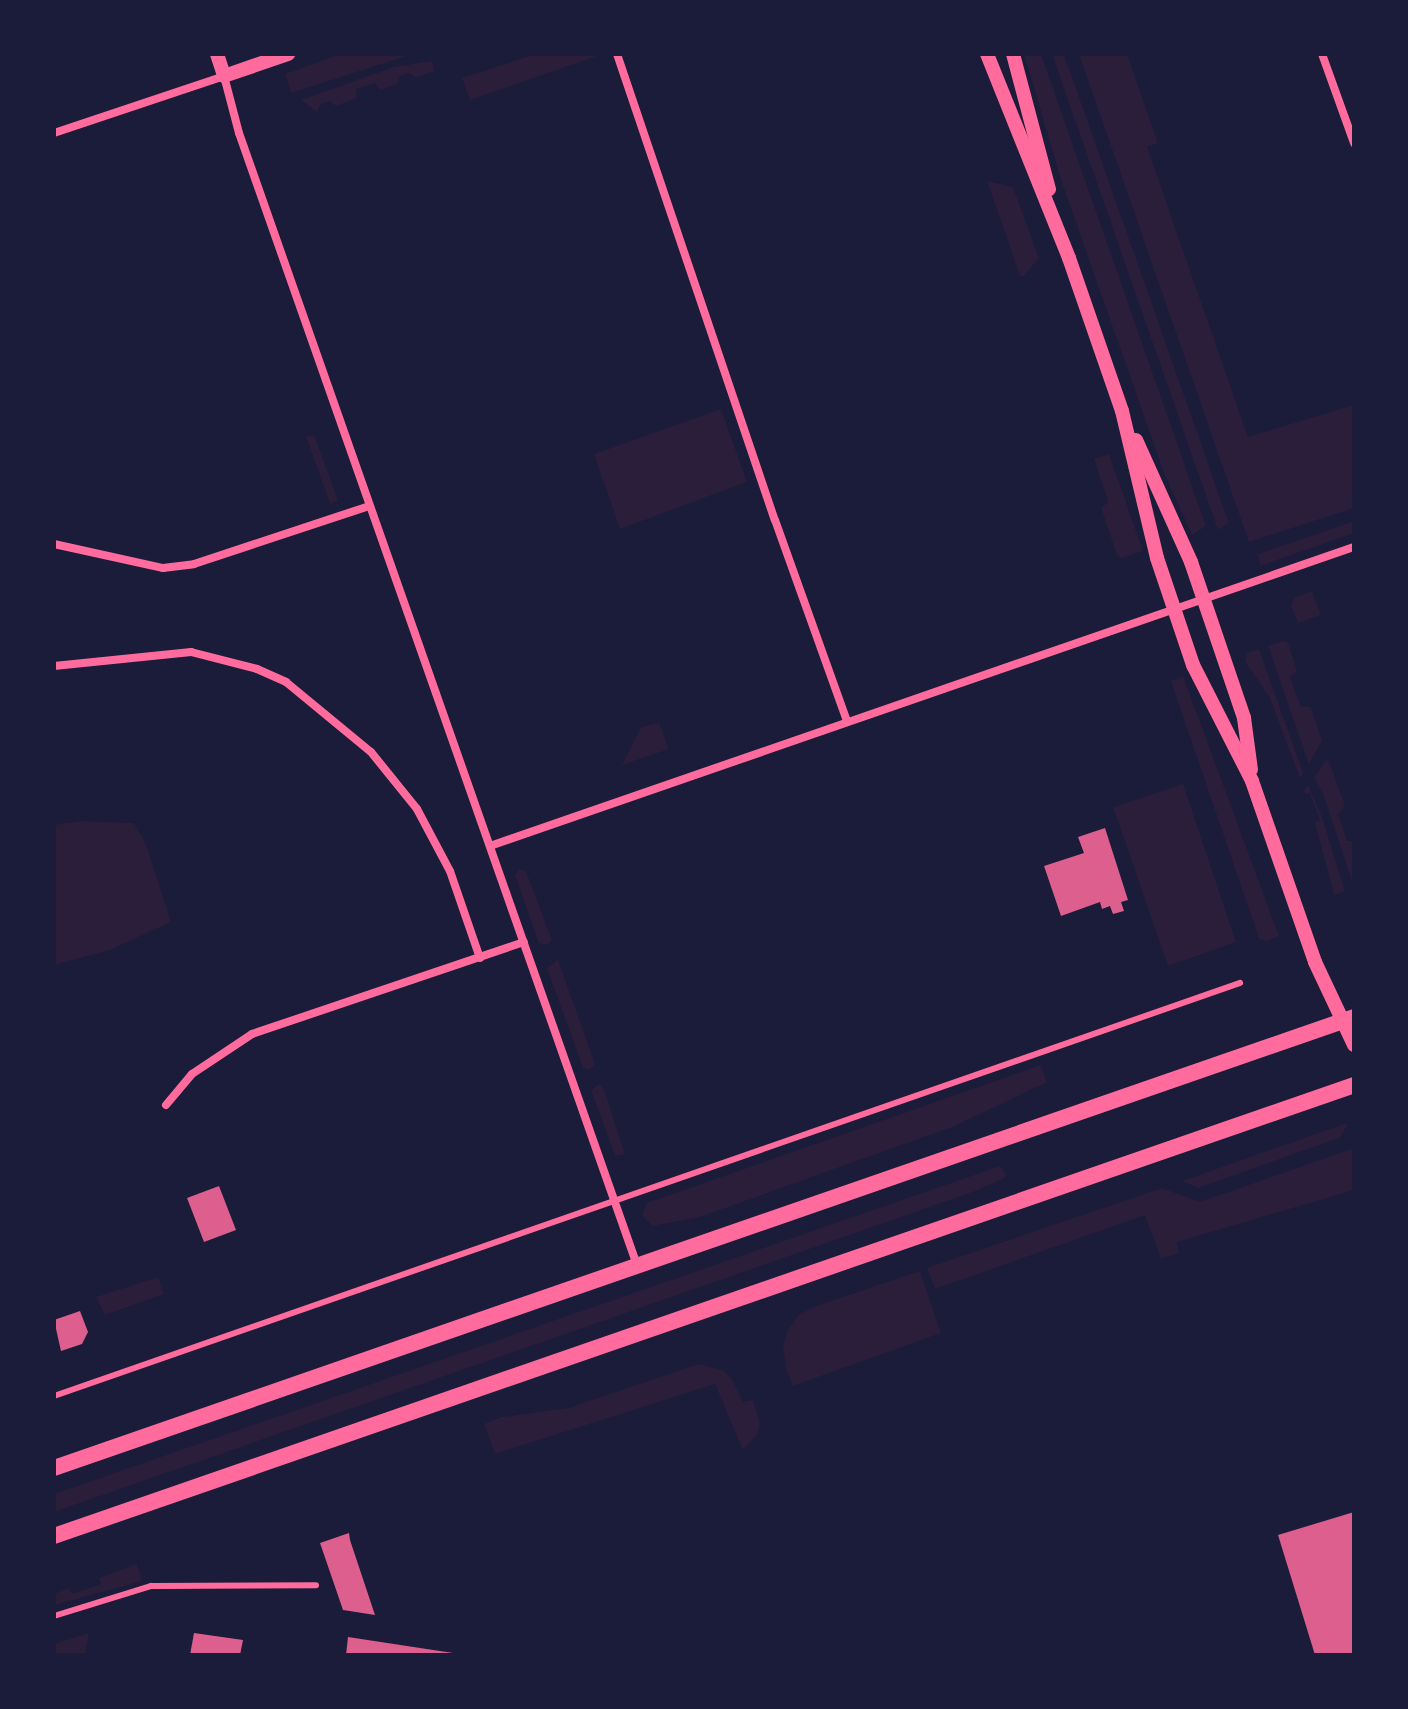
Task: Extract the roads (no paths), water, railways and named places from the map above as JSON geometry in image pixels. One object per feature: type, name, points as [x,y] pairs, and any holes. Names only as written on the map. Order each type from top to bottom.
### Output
[{"type":"main road","points":[[54,1468],[1348,1019]]},
{"type":"main road","points":[[54,1536],[1354,1085]]},
{"type":"street","points":[[217,54],[239,133],[638,1266]]},
{"type":"street","points":[[54,133],[288,54]]},
{"type":"street","points":[[617,54],[775,520],[847,721]]},
{"type":"street","points":[[987,54],[1069,258],[1122,411],[1185,548],[1244,718],[1252,781]]},
{"type":"street","points":[[1013,54],[1069,258]]},
{"type":"street","points":[[1322,54],[1354,143]]},
{"type":"street","points":[[1122,411],[1157,558],[1193,665],[1252,781],[1315,962],[1348,1019],[1354,1045]]},
{"type":"street","points":[[54,544],[163,568],[194,564],[369,506]]},
{"type":"street","points":[[490,846],[1354,547]]},
{"type":"street","points":[[54,666],[191,652],[257,669],[286,682],[371,752],[417,809],[450,871],[480,958]]},
{"type":"street","points":[[166,1105],[192,1074],[252,1034],[524,942]]},
{"type":"lane","points":[[54,1396],[1240,983]]},
{"type":"lane","points":[[54,1616],[151,1586],[316,1585]]}]
